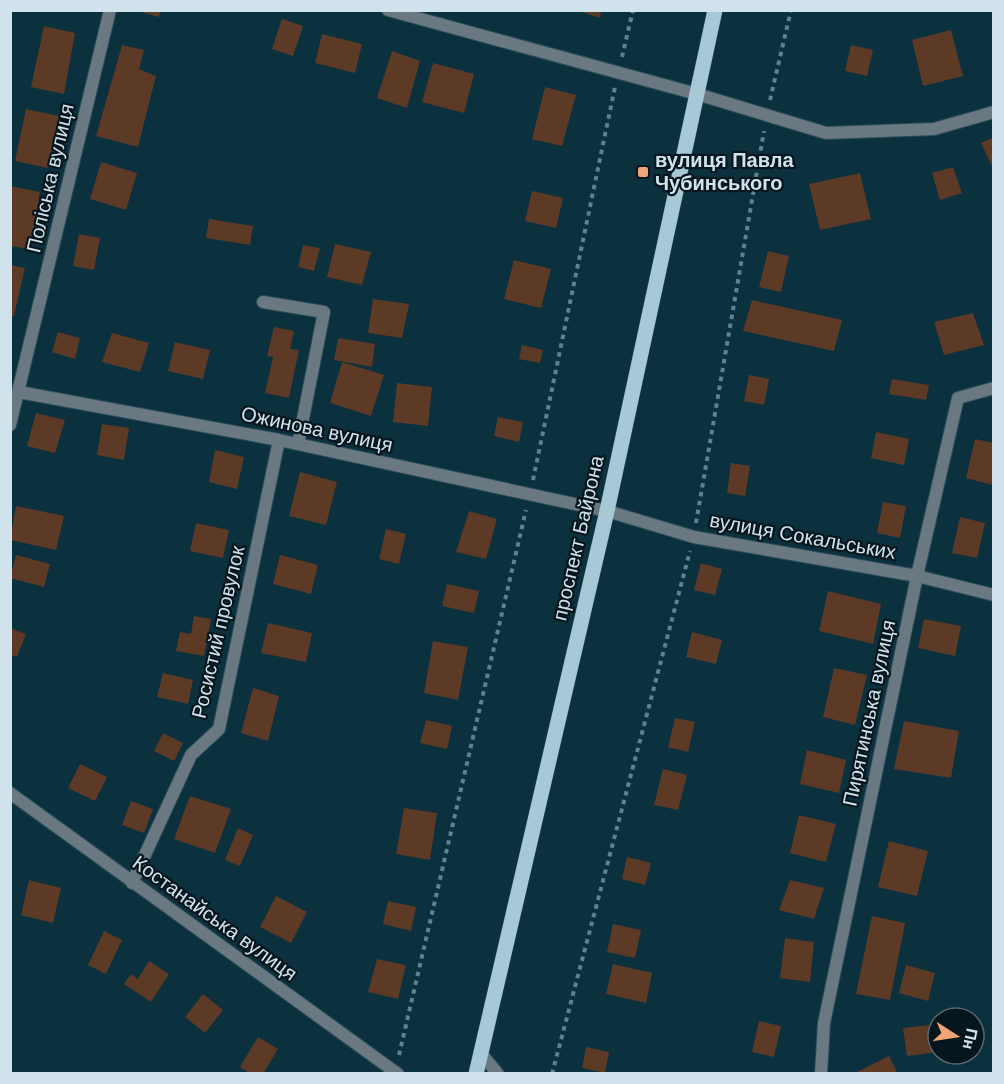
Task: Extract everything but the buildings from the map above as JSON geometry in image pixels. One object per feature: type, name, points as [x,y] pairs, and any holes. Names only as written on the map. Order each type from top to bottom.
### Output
[{"type":"main road","name":"проспект Байрона","points":[[476,1074],[607,511],[716,10]]},
{"type":"street","name":"Поліська вулиця","points":[[10,425],[110,10]]},
{"type":"street","points":[[388,10],[697,94],[826,133],[934,129],[993,112]]},
{"type":"street","points":[[263,302],[324,312],[298,444]]},
{"type":"street","name":"Пирятинська вулиця","points":[[821,1074],[824,1023],[917,576],[958,398],[993,388]]},
{"type":"street","name":"Ожинова вулиця","points":[[19,392],[279,440],[607,511]]},
{"type":"street","name":"Росистий провулок","points":[[132,883],[191,754],[219,729],[279,440]]},
{"type":"street","name":"вулиця Сокальських","points":[[607,511],[694,537],[917,576],[993,595]]},
{"type":"street","name":"Костанайська вулиця","points":[[10,793],[397,1073]]},
{"type":"street","points":[[480,1052],[498,1074]]},
{"type":"path","points":[[397,1073],[530,494],[633,10]]},
{"type":"place","name":"вулиця Павла Чубинського","points":[[643,172]]}]
